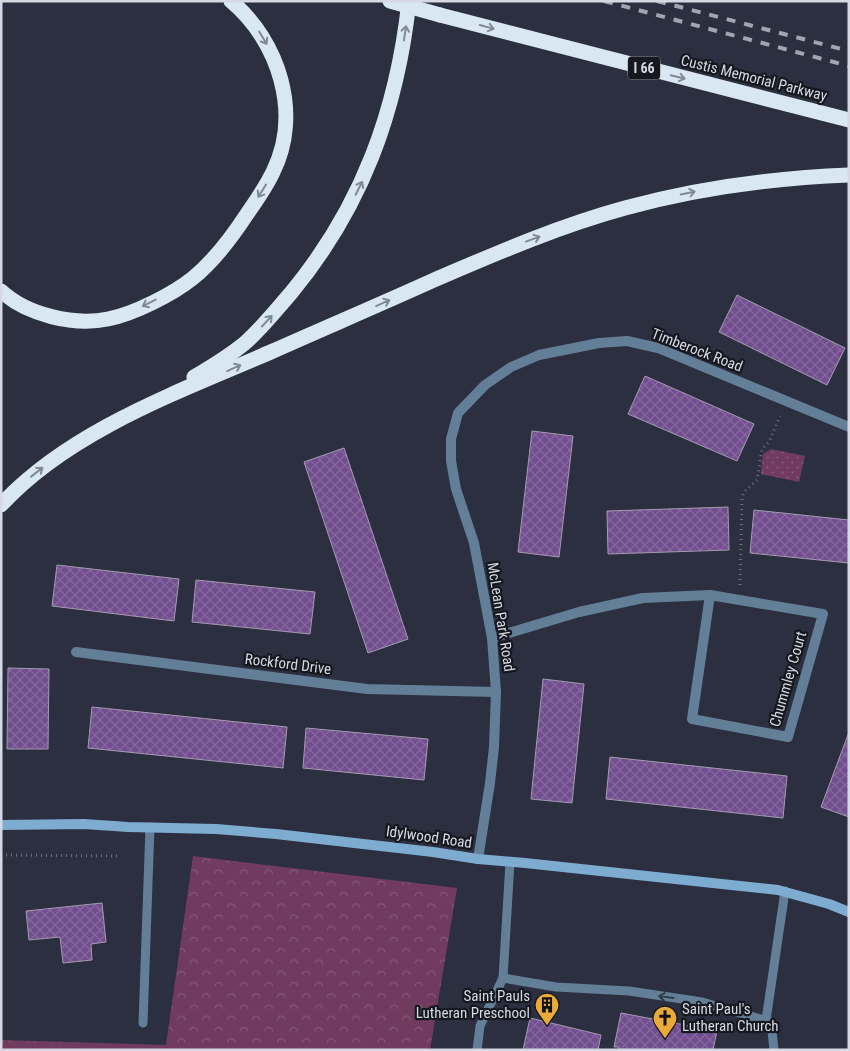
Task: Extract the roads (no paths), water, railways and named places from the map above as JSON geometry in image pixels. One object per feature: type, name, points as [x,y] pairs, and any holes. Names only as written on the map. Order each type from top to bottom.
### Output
[{"type":"highway","points":[[1,291],[27,308],[53,317],[81,321],[108,319],[142,307],[177,289],[194,277],[233,235],[274,172],[283,145],[287,120],[286,103],[280,77],[269,48],[258,30],[231,1]]},
{"type":"highway","name":"Custis Memorial Parkway","points":[[390,1],[849,120]]},
{"type":"highway","points":[[158,402],[244,344],[268,321],[307,274],[334,233],[360,186],[381,136],[399,67],[409,1]]},
{"type":"highway","points":[[1,505],[33,474],[66,450],[99,431],[158,402],[512,246],[623,208],[676,195],[743,183],[797,177],[849,175]]},
{"type":"main road","name":"Idylwood Road","points":[[1,825],[84,824],[216,829],[276,834],[478,859],[786,892],[829,904],[849,912]]},
{"type":"street","name":"Timberock Road","points":[[458,412],[486,385],[511,367],[539,354],[599,343],[626,341],[658,348],[849,427]]},
{"type":"street","name":"McLean Park Road","points":[[458,412],[451,438],[450,461],[456,489],[474,543],[492,638],[496,692],[494,747],[478,859]]},
{"type":"street","name":"Chummley Court","points":[[492,638],[579,612],[643,598],[710,595],[823,614],[788,737],[692,719],[710,595]]},
{"type":"street","name":"Rockford Drive","points":[[76,652],[367,689],[496,692]]},
{"type":"lane","points":[[143,1022],[150,827]]},
{"type":"lane","points":[[477,1050],[480,1026],[503,978],[510,862]]},
{"type":"lane","points":[[766,1020],[786,892]]},
{"type":"lane","points":[[503,978],[556,987],[629,991],[702,1002],[771,1022],[774,1050]]},
{"type":"railway","points":[[604,1],[849,66]]},
{"type":"railway","points":[[657,1],[849,51]]},
{"type":"place","name":"Saint Pauls Lutheran Preschool","points":[[547,1026]]},
{"type":"place","name":"Saint Paul's Lutheran Church","points":[[665,1039]]}]
